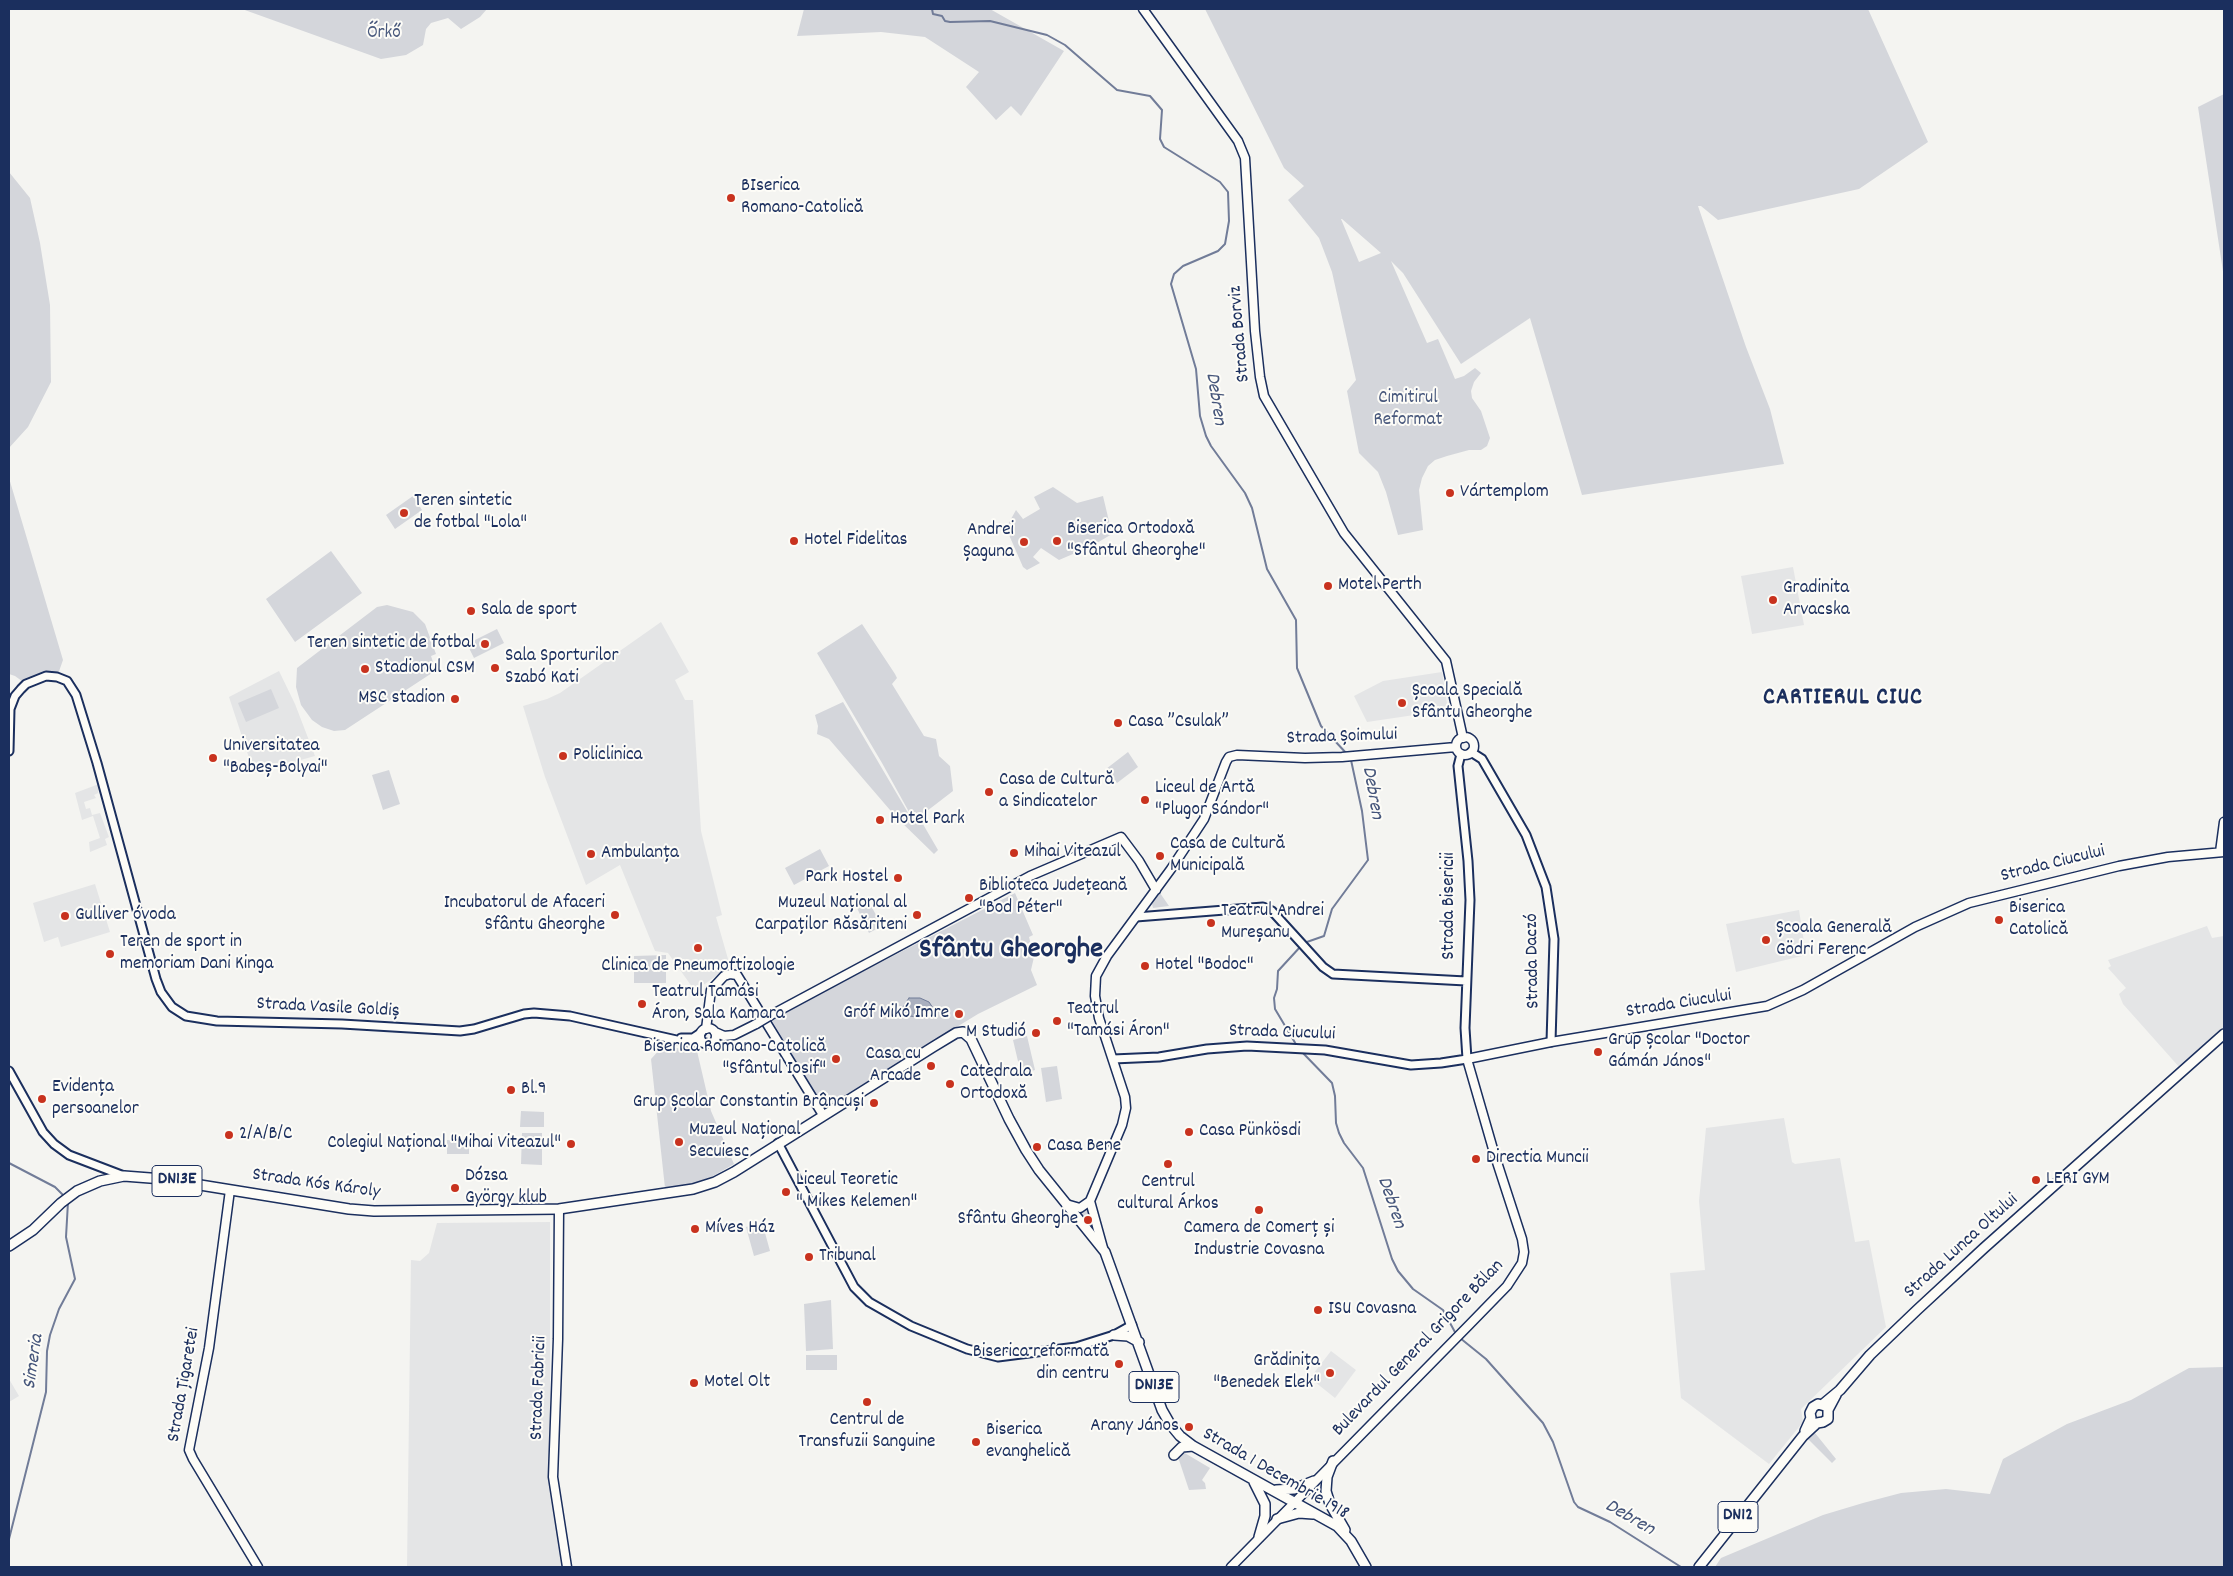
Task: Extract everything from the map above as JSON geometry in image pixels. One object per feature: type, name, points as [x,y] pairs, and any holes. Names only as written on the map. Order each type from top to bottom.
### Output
[{"type":"main road","name":"Strada Borviz","points":[[1143,9],[1242,149],[1246,167],[1256,340],[1264,396],[1344,533],[1446,661],[1463,738]]},
{"type":"main road","points":[[1463,738],[1468,738],[1472,742],[1473,747],[1471,752],[1461,754],[1456,747],[1457,742],[1463,738]]},
{"type":"main road","name":"Strada Șoimului","points":[[1156,890],[1204,819],[1229,757],[1238,755],[1305,758],[1342,757],[1456,747]]},
{"type":"main road","points":[[2222,852],[2224,826]]},
{"type":"main road","points":[[709,1031],[724,1036],[734,1035],[1022,880],[1121,837],[1139,861],[1156,890],[1104,960],[1096,976],[1095,996],[1099,1018],[1126,1097],[1126,1114],[1090,1201],[1080,1208],[1066,1204]]},
{"type":"main road","name":"Strada Ciucului","points":[[1467,1059],[1551,1042],[1766,1006],[1802,990],[1915,927],[1961,906],[2119,866],[2168,857],[2222,852]]},
{"type":"main road","points":[[709,1031],[701,1038],[706,1043],[714,1041],[709,1031],[708,1006],[711,990],[719,980],[730,974],[740,977],[823,1115]]},
{"type":"main road","name":"DN13E","points":[[778,1143],[956,1033],[966,1033],[971,1039],[1019,1138],[1039,1170],[1104,1252]]},
{"type":"main road","name":"Strada Lunca Oltului","points":[[1825,1407],[1870,1355],[1916,1310],[2224,1034]]},
{"type":"main road","name":"Bulevardul General Grigore Bălan","points":[[1231,1567],[1333,1461],[1452,1343],[1515,1275],[1522,1263],[1524,1248],[1467,1059]]},
{"type":"main road","name":"Strada Kós Károly","points":[[9,1246],[33,1230],[69,1196],[91,1184],[124,1176],[162,1179],[362,1211],[559,1209],[704,1186],[729,1174],[778,1143]]},
{"type":"main road","name":"Strada Țigaretei","points":[[230,1190],[209,1348],[189,1450],[258,1567]]},
{"type":"main road","name":"Strada 1 Decembrie 1918","points":[[1090,1201],[1104,1252],[1166,1417],[1180,1436],[1193,1446],[1341,1529],[1351,1541],[1366,1567]]},
{"type":"main road","name":"Strada Fabricii","points":[[559,1209],[554,1477],[567,1567]]},
{"type":"main road","points":[[1114,1335],[1128,1336],[1139,1342]]},
{"type":"main road","points":[[1813,1407],[1825,1407],[1829,1416],[1826,1421],[1814,1420],[1810,1413],[1813,1407]]},
{"type":"main road","name":"DN12","points":[[1701,1565],[1814,1420]]},
{"type":"main road","points":[[1174,1455],[1182,1447],[1193,1446]]},
{"type":"main road","points":[[1333,1461],[1327,1477],[1326,1495],[1351,1541]]},
{"type":"main road","points":[[1252,1480],[1260,1491],[1265,1504],[1265,1516],[1259,1538]]},
{"type":"main road","points":[[1268,1488],[1289,1490],[1314,1481]]},
{"type":"main road","points":[[1277,1519],[1298,1513],[1318,1515]]},
{"type":"street","name":"Strada Vasile Goldiș","points":[[9,751],[10,708],[20,689],[26,684],[46,676],[67,681],[72,688],[85,722],[159,986],[172,1007],[186,1016],[217,1022],[332,1024],[460,1031],[534,1013],[570,1016],[690,1043],[706,1043]]},
{"type":"street","name":"Strada Daczó","points":[[1471,752],[1482,759],[1526,835],[1546,887],[1554,939],[1551,1042]]},
{"type":"street","name":"Strada Bisericii","points":[[1461,754],[1458,766],[1470,900],[1466,981],[1467,1059]]},
{"type":"street","points":[[1143,907],[1156,916]]},
{"type":"street","points":[[1136,917],[1264,907],[1269,909],[1323,967],[1333,974],[1466,981]]},
{"type":"street","name":"Strada Vasile Goldiș","points":[[674,1038],[692,1038],[709,1031]]},
{"type":"street","name":"Strada Ciucului","points":[[1113,1059],[1159,1057],[1232,1046],[1335,1051],[1411,1065],[1467,1059]]},
{"type":"street","points":[[9,1070],[43,1132],[54,1144],[69,1155],[124,1176]]},
{"type":"street","points":[[778,1143],[854,1287],[869,1302],[911,1326],[986,1355],[1011,1356],[1063,1350],[1114,1335],[1132,1325]]},
{"type":"shaded area","name":"Gradinita Arvacska","points":[[1793,567],[1804,625],[1752,634],[1741,576]]},
{"type":"shaded area","points":[[661,622],[689,672],[675,680],[685,700],[693,700],[701,831],[722,915],[716,917],[730,966],[695,991],[668,953],[655,951],[620,865],[586,885],[545,777],[523,706],[560,693]]},
{"type":"shaded area","points":[[279,671],[295,704],[315,756],[254,773],[229,697]]},
{"type":"shaded area","name":"Școala Specială Sfântu Gheorghe","points":[[1442,672],[1448,710],[1367,722],[1354,696],[1383,681]]},
{"type":"shaded area","points":[[99,784],[98,793],[94,795],[96,798],[84,802],[86,809],[90,808],[92,815],[100,813],[109,837],[105,839],[107,845],[90,852],[89,842],[100,838],[93,816],[82,820],[75,793]]},
{"type":"shaded area","points":[[95,884],[110,932],[61,947],[58,937],[44,942],[33,903]]},
{"type":"shaded area","name":"Școala Generală Gödri Ferenc","points":[[1799,910],[1806,955],[1736,972],[1726,924]]},
{"type":"shaded area","points":[[2207,926],[2212,938],[2224,936],[2224,1028],[2180,1068],[2123,1004],[2119,994],[2126,988],[2108,968],[2111,966],[2108,960]]},
{"type":"shaded area","points":[[1784,1118],[1792,1162],[1795,1164],[1840,1158],[1855,1242],[1869,1240],[1886,1327],[1801,1409],[1803,1422],[1769,1464],[1681,1398],[1670,1273],[1705,1270],[1699,1201],[1706,1128]]},
{"type":"shaded area","points":[[550,1222],[550,1478],[563,1567],[407,1567],[411,1260],[420,1261],[429,1253],[437,1223]]},
{"type":"shaded area","points":[[1331,1351],[1356,1370],[1335,1398],[1310,1378]]},
{"type":"shaded area","points":[[9,1379],[19,1396],[9,1402]]},
{"type":"green space","name":"Őrkő","points":[[242,9],[487,9],[480,17],[461,29],[448,18],[431,23],[426,29],[423,45],[406,55],[381,59]]},
{"type":"green space","points":[[804,9],[990,9],[1064,51],[1021,116],[1011,106],[996,120],[966,87],[979,72],[925,37],[881,32],[797,36]]},
{"type":"green space","name":"Cimitirul Reformat","points":[[1205,9],[1868,9],[1928,142],[1859,189],[1718,220],[1701,206],[1698,206],[1746,347],[1770,409],[1784,464],[1582,495],[1530,318],[1461,364],[1403,273],[1391,261],[1427,343],[1438,339],[1455,379],[1464,376],[1475,368],[1481,373],[1474,382],[1471,391],[1472,398],[1481,411],[1490,438],[1487,446],[1481,450],[1469,450],[1447,456],[1435,460],[1428,466],[1419,490],[1423,530],[1398,535],[1386,492],[1378,472],[1359,453],[1347,391],[1356,380],[1332,272],[1319,238],[1288,200],[1304,186],[1284,168]],"holes":[[[1342,219],[1381,253],[1359,262]]]},
{"type":"green space","points":[[2224,94],[2224,278],[2198,107]]},
{"type":"green space","points":[[9,172],[30,198],[40,243],[50,305],[51,382],[28,427],[9,448]]},
{"type":"green space","points":[[9,478],[63,660],[57,677],[26,684],[9,674]]},
{"type":"green space","points":[[1053,487],[1077,503],[1103,496],[1112,534],[1075,556],[1073,554],[1059,560],[1041,548],[1033,557],[1040,563],[1027,570],[1023,567],[1006,528],[1016,510],[1023,519],[1040,509],[1034,497]]},
{"type":"green space","name":"Teren sintetic de fotbal \"Lola\"","points":[[413,496],[422,510],[395,529],[386,515]]},
{"type":"green space","points":[[331,551],[362,593],[295,642],[266,599]]},
{"type":"green space","name":"Stadionul CSM","points":[[387,605],[413,612],[425,624],[436,654],[431,656],[435,668],[430,669],[432,673],[345,730],[334,731],[322,727],[312,720],[301,705],[296,687],[297,668],[377,607]]},
{"type":"green space","points":[[862,624],[895,674],[897,678],[892,684],[924,736],[936,739],[939,756],[950,766],[953,791],[914,821],[817,653]]},
{"type":"green space","name":"Teren sintetic de fotbal","points":[[497,629],[504,643],[474,658],[467,644]]},
{"type":"green space","points":[[271,689],[279,708],[246,722],[238,703]]},
{"type":"green space","points":[[843,702],[914,823],[920,819],[938,850],[934,854],[896,817],[829,739],[817,734],[818,726],[815,715]]},
{"type":"green space","points":[[1128,752],[1138,767],[1117,783],[1106,769]]},
{"type":"green space","points":[[389,770],[400,804],[383,810],[372,775]]},
{"type":"green space","points":[[820,849],[829,866],[794,885],[785,868]]},
{"type":"green space","points":[[1015,893],[1033,935],[1029,937],[1034,957],[1031,970],[1037,985],[978,1014],[824,1108],[771,1019]]},
{"type":"green space","points":[[1160,893],[1169,906],[1153,908],[1152,904]]},
{"type":"green space","points":[[869,902],[882,926],[869,933],[857,908]]},
{"type":"green space","points":[[666,955],[666,983],[634,983],[634,956]]},
{"type":"green space","points":[[1027,1036],[1035,1070],[1021,1074],[1013,1040]]},
{"type":"green space","points":[[663,1046],[697,1051],[711,1111],[734,1164],[713,1176],[692,1184],[665,1188],[651,1059]]},
{"type":"green space","points":[[1057,1066],[1062,1099],[1046,1102],[1041,1068]]},
{"type":"green space","points":[[521,1111],[544,1112],[544,1127],[520,1127]]},
{"type":"green space","points":[[522,1133],[542,1133],[542,1165],[521,1164]]},
{"type":"green space","points":[[447,1140],[469,1140],[469,1154],[447,1154]]},
{"type":"green space","points":[[1089,1206],[1099,1241],[1076,1210],[1083,1210]]},
{"type":"green space","points":[[762,1222],[770,1251],[754,1256],[746,1227]]},
{"type":"green space","points":[[831,1300],[833,1349],[806,1351],[804,1304]]},
{"type":"green space","points":[[806,1355],[837,1355],[837,1370],[806,1370]]},
{"type":"green space","points":[[2224,1367],[2224,1567],[1715,1567],[1721,1558],[1823,1515],[1863,1503],[1901,1493],[1946,1489],[1990,1494],[2003,1459],[2067,1424],[2131,1400],[2189,1368]]},
{"type":"green space","points":[[1815,1433],[1836,1459],[1832,1463],[1808,1439]]},
{"type":"green space","points":[[1183,1452],[1210,1468],[1202,1480],[1205,1483],[1206,1489],[1189,1490],[1177,1454]]},
{"type":"water","points":[[909,998],[920,998],[929,1002],[933,1008],[932,1014],[926,1017],[907,1016],[904,1013],[903,1007]]},
{"type":"waterway","name":"Debren","points":[[932,9],[933,14],[942,16],[945,21],[990,21],[1047,35],[1065,45],[1117,90],[1150,96],[1162,110],[1160,139],[1164,147],[1220,182],[1228,192],[1229,221],[1225,244],[1218,251],[1183,266],[1174,274],[1171,284],[1196,369],[1200,416],[1206,436],[1211,446],[1245,493],[1252,508],[1267,569],[1296,620],[1297,668],[1321,726],[1347,754]]},
{"type":"waterway","name":"Debren","points":[[1304,943],[1324,936],[1332,909],[1368,860],[1362,811],[1351,760]]},
{"type":"waterway","name":"Debren","points":[[1297,1046],[1275,1009],[1274,998],[1277,989],[1278,971],[1301,946]]},
{"type":"waterway","name":"Debren","points":[[1301,1051],[1332,1083],[1335,1096],[1336,1123],[1339,1133],[1344,1143],[1363,1168],[1392,1259],[1398,1271],[1413,1289],[1443,1310],[1456,1334]]},
{"type":"waterway","name":"Simeria","points":[[9,1163],[55,1187],[64,1196]]},
{"type":"waterway","name":"Simeria","points":[[9,1539],[46,1392],[47,1351],[50,1335],[59,1309],[75,1279],[66,1237],[68,1202]]},
{"type":"waterway","name":"Debren","points":[[1460,1338],[1486,1359],[1543,1423],[1553,1442],[1574,1502],[1578,1507],[1610,1522],[1681,1567]]},
{"type":"place","name":"BIserica Romano-Catolică","points":[[731,198]]},
{"type":"place","name":"Vártemplom","points":[[1450,493]]},
{"type":"place","name":"Teren sintetic de fotbal \"Lola\"","points":[[404,513]]},
{"type":"place","name":"Hotel Fidelitas","points":[[794,541]]},
{"type":"place","name":"Biserica Ortodoxă \"Sfântul Gheorghe\"","points":[[1057,541]]},
{"type":"place","name":"Andrei Șaguna","points":[[1024,542]]},
{"type":"place","name":"Motel Perth","points":[[1328,586]]},
{"type":"place","name":"Gradinita Arvacska","points":[[1773,600]]},
{"type":"place","name":"Sala de sport","points":[[471,611]]},
{"type":"place","name":"Teren sintetic de fotbal","points":[[485,644]]},
{"type":"place","name":"Sala Sporturilor Szabó Kati","points":[[495,668]]},
{"type":"place","name":"Stadionul CSM","points":[[365,669]]},
{"type":"place","name":"MSC stadion","points":[[455,699]]},
{"type":"place","name":"Școala Specială Sfântu Gheorghe","points":[[1402,703]]},
{"type":"place","name":"Casa ”Csulak”","points":[[1118,723]]},
{"type":"place","name":"Policlinica","points":[[563,756]]},
{"type":"place","name":"Universitatea \"Babeș-Bolyai\"","points":[[213,758]]},
{"type":"place","name":"Casa de Cultură a Sindicatelor","points":[[989,792]]},
{"type":"place","name":"Liceul de Artă \"Plugor Sándor\"","points":[[1145,800]]},
{"type":"place","name":"Hotel Park","points":[[880,820]]},
{"type":"place","name":"Mihai Viteazul","points":[[1014,853]]},
{"type":"place","name":"Ambulanța","points":[[591,854]]},
{"type":"place","name":"Casa de Cultură Municipală","points":[[1160,856]]},
{"type":"place","name":"Park Hostel","points":[[898,878]]},
{"type":"place","name":"Biblioteca Județeană \"Bod Péter\"","points":[[969,898]]},
{"type":"place","name":"Incubatorul de Afaceri Sfântu Gheorghe","points":[[615,915]]},
{"type":"place","name":"Muzeul Național al Carpaților Răsăriteni","points":[[917,915]]},
{"type":"place","name":"Gulliver óvoda","points":[[65,916]]},
{"type":"place","name":"Biserica Catolică","points":[[1999,920]]},
{"type":"place","name":"Teatrul Andrei Mureșanu","points":[[1211,923]]},
{"type":"place","name":"Școala Generală Gödri Ferenc","points":[[1766,940]]},
{"type":"place","name":"Clinica de Pneumoftizologie","points":[[698,948]]},
{"type":"place","name":"Teren de sport in memoriam Dani Kinga","points":[[110,954]]},
{"type":"place","name":"Hotel \"Bodoc\"","points":[[1145,966]]},
{"type":"place","name":"Teatrul Tamási Áron, Sala Kamara","points":[[642,1004]]},
{"type":"place","name":"Gróf Mikó Imre","points":[[959,1014]]},
{"type":"place","name":"Teatrul \"Tamási Áron\"","points":[[1057,1021]]},
{"type":"place","name":"M Studió","points":[[1036,1033]]},
{"type":"place","name":"Grup Școlar \"Doctor Gámán János\"","points":[[1598,1052]]},
{"type":"place","name":"Biserica Romano-Catolică \"Sfântul Iosif\"","points":[[836,1059]]},
{"type":"place","name":"Casa cu Arcade","points":[[931,1066]]},
{"type":"place","name":"Catedrala Ortodoxă","points":[[950,1084]]},
{"type":"place","name":"Bl.9","points":[[511,1090]]},
{"type":"place","name":"Evidența persoanelor","points":[[42,1099]]},
{"type":"place","name":"Grup Școlar Constantin Brâncuși","points":[[874,1103]]},
{"type":"place","name":"Casa Pünkösdi","points":[[1189,1132]]},
{"type":"place","name":"2/A/B/C","points":[[229,1135]]},
{"type":"place","name":"Muzeul Național Secuiesc","points":[[679,1142]]},
{"type":"place","name":"Colegiul Național \"Mihai Viteazul\"","points":[[571,1144]]},
{"type":"place","name":"Casa Bene","points":[[1037,1147]]},
{"type":"place","name":"Directia Muncii","points":[[1476,1159]]},
{"type":"place","name":"Centrul cultural Árkos","points":[[1168,1164]]},
{"type":"place","name":"LERI GYM","points":[[2036,1180]]},
{"type":"place","name":"Dózsa György klub","points":[[455,1188]]},
{"type":"place","name":"Liceul Teoretic \" Mikes Kelemen\"","points":[[786,1192]]},
{"type":"place","name":"Camera de Comerț și Industrie Covasna","points":[[1259,1210]]},
{"type":"place","name":"Sfântu Gheorghe","points":[[1088,1220]]},
{"type":"place","name":"Míves Ház","points":[[695,1229]]},
{"type":"place","name":"Tribunal","points":[[809,1257]]},
{"type":"place","name":"ISU Covasna","points":[[1318,1310]]},
{"type":"place","name":"Biserica reformată din centru","points":[[1119,1364]]},
{"type":"place","name":"Grădinița \"Benedek Elek\"","points":[[1330,1373]]},
{"type":"place","name":"Motel Olt","points":[[694,1383]]},
{"type":"place","name":"Centrul de Transfuzii Sanguine","points":[[867,1402]]},
{"type":"place","name":"Arany János","points":[[1189,1427]]},
{"type":"place","name":"Biserica evanghelică","points":[[976,1442]]},
{"type":"district","name":"CARTIERUL CIUC","points":[[1843,700]]},
{"type":"district","name":"Sfântu Gheorghe","points":[[1011,952]]}]
